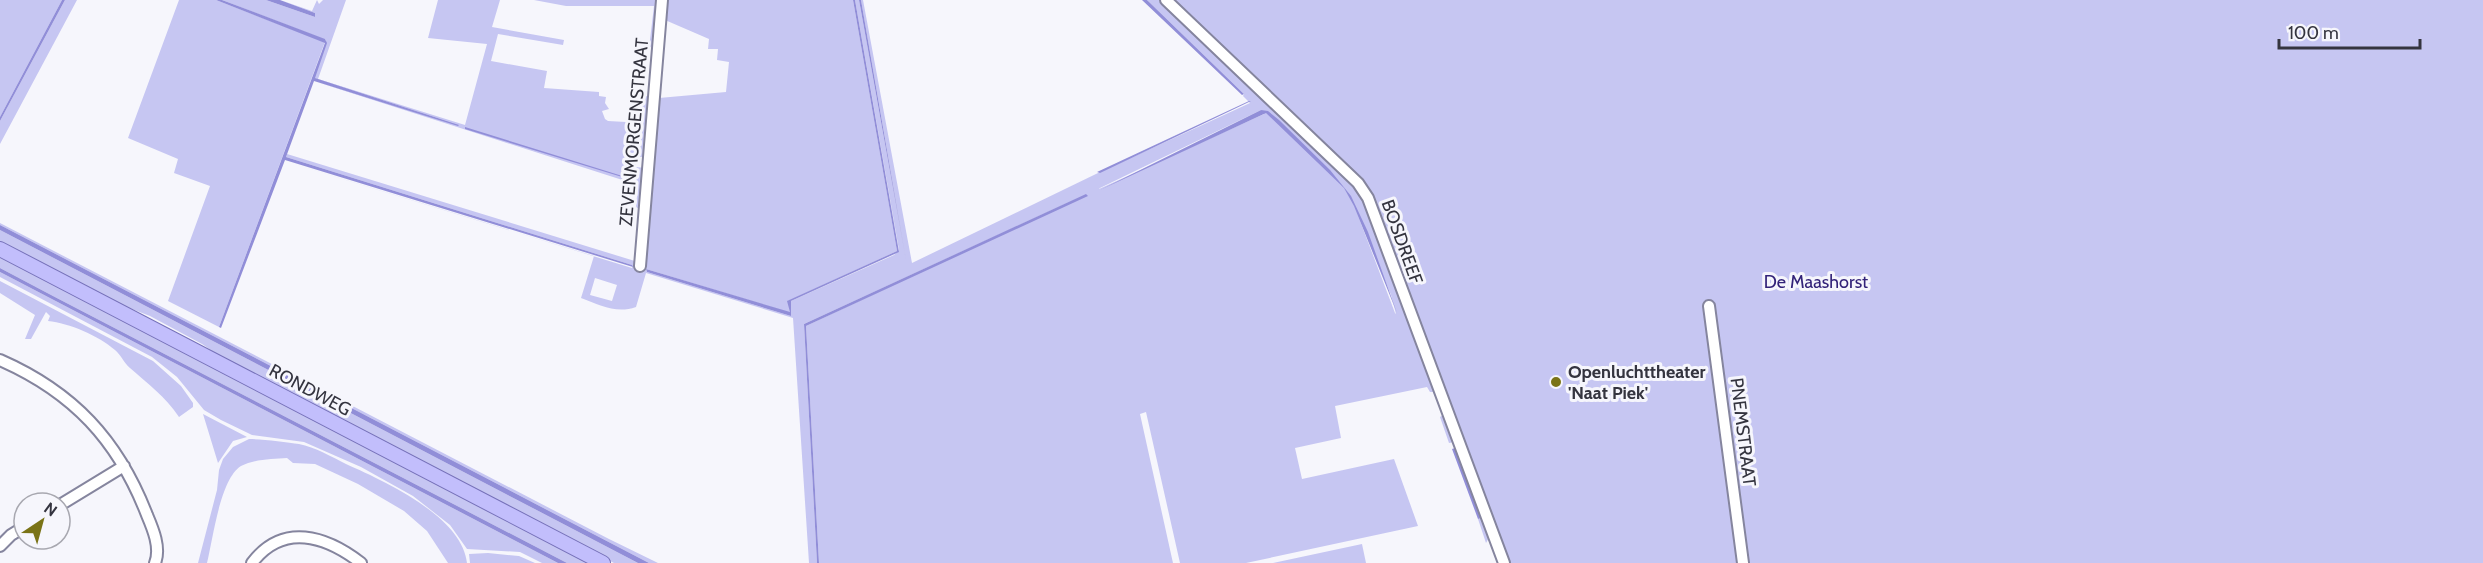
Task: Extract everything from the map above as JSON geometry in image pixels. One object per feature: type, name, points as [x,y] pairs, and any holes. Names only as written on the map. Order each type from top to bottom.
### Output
[{"type":"main road","name":"RONDWEG","points":[[0,249],[603,563]]},
{"type":"street","name":"ZEVENMORGENSTRAAT","points":[[640,266],[662,0]]},
{"type":"street","name":"BOSDREEF","points":[[1166,0],[1358,183],[1368,198],[1504,563]]},
{"type":"street","name":"PNEMSTRAAT","points":[[1709,306],[1743,563]]},
{"type":"street","points":[[0,360],[43,381],[79,409],[105,438],[138,491],[155,534],[158,556],[155,563]]},
{"type":"street","points":[[72,498],[124,466]]},
{"type":"street","points":[[0,546],[12,536]]},
{"type":"street","points":[[252,563],[267,548],[281,540],[308,536],[325,541],[361,563]]},
{"type":"green space","points":[[0,0],[62,0],[0,117]]},
{"type":"green space","points":[[65,0],[77,0],[0,144],[0,121]]},
{"type":"green space","points":[[179,0],[216,0],[325,42],[219,327],[168,301],[210,186],[174,173],[178,159],[128,138]]},
{"type":"green space","points":[[222,0],[266,0],[315,17],[315,13],[280,0],[312,11],[317,0],[319,4],[323,0],[346,0],[318,79],[465,125],[487,44],[428,38],[438,0],[500,0],[492,27],[564,40],[563,45],[498,34],[491,61],[547,71],[544,88],[599,92],[599,96],[606,97],[605,103],[609,109],[602,111],[608,121],[626,122],[632,115],[634,116],[635,111],[642,107],[644,96],[651,96],[647,153],[644,157],[636,157],[636,167],[646,168],[642,211],[636,207],[638,185],[317,82],[459,125],[314,78],[326,40]]},
{"type":"green space","points":[[534,0],[660,0],[655,44],[649,48],[654,6],[566,6]]},
{"type":"green space","name":"De Maashorst","points":[[664,0],[853,0],[897,251],[788,301],[791,313],[791,301],[894,255],[899,250],[855,0],[859,0],[906,260],[861,0],[863,0],[912,263],[1250,103],[1243,96],[1244,94],[1147,0],[2483,0],[2483,563],[1504,563],[1490,536],[1486,543],[1478,519],[1480,518],[1454,442],[1449,443],[1440,417],[1443,415],[1433,392],[1430,392],[1427,387],[1335,406],[1341,438],[1295,448],[1302,479],[1394,459],[1418,526],[1246,563],[1180,563],[1146,412],[1140,414],[1173,563],[819,563],[806,326],[1087,194],[804,324],[817,563],[809,563],[793,318],[646,273],[636,307],[615,309],[581,298],[594,256],[632,268],[632,265],[286,157],[287,154],[638,262],[659,98],[726,92],[729,62],[717,60],[718,49],[708,49],[709,39],[665,20]],"holes":[[[1261,110],[1264,114],[1099,189],[1100,188]],[[1357,213],[1391,295],[1395,313]],[[646,269],[791,313],[791,316],[647,272]],[[595,278],[617,285],[612,301],[590,295]]]},
{"type":"green space","points":[[0,223],[609,539],[658,563],[649,563]]},
{"type":"green space","points":[[0,230],[638,563],[614,563],[234,366],[202,344],[150,316],[111,301],[0,244]]},
{"type":"green space","points":[[0,255],[591,563],[567,563],[53,296],[0,268]]},
{"type":"green space","points":[[0,272],[558,563],[542,563],[520,552],[467,549],[450,525],[413,496],[361,467],[304,442],[252,435],[221,420],[204,410],[177,377],[152,357],[0,277]]},
{"type":"green space","points":[[0,281],[153,361],[181,386],[193,403],[193,407],[179,417],[162,396],[128,366],[115,350],[83,331],[48,321],[50,316],[46,312],[31,339],[25,339],[35,315],[0,293]]},
{"type":"green space","points":[[203,414],[247,437],[233,441],[218,463]]},
{"type":"green space","points":[[249,439],[288,442],[311,447],[400,490],[437,516],[451,530],[462,546],[467,563],[448,563],[427,531],[404,511],[358,484],[315,464],[293,463],[287,458],[252,462],[241,466],[234,473],[223,496],[207,563],[198,563],[223,459],[233,447]]},
{"type":"green space","points":[[1362,544],[1366,563],[1273,563]]},
{"type":"green space","points":[[469,554],[519,556],[535,563],[470,563]]},
{"type":"shaded area","points":[[62,0],[65,0],[0,121],[0,117]]},
{"type":"shaded area","points":[[216,0],[222,0],[325,39],[327,43],[315,78],[459,125],[314,81],[286,157],[633,267],[285,160],[221,328],[219,327],[325,43]]},
{"type":"shaded area","points":[[266,0],[280,0],[315,13],[315,17]]},
{"type":"shaded area","points":[[853,0],[855,0],[899,252],[791,301],[791,316],[647,272],[646,269],[790,312],[787,301],[897,251]]},
{"type":"shaded area","points":[[859,0],[861,0],[906,260]]},
{"type":"shaded area","points":[[1142,0],[1147,0],[1244,94],[1242,95]]},
{"type":"shaded area","points":[[1251,101],[1100,173],[1097,172]]},
{"type":"shaded area","points":[[1261,110],[1268,111],[1279,120],[1330,170],[1351,196],[1368,232],[1397,313],[1354,206],[1344,188],[1266,113],[1100,190]]},
{"type":"shaded area","points":[[465,127],[632,179],[632,180],[465,129]]},
{"type":"shaded area","points":[[1086,194],[1088,196],[806,326],[819,563],[817,563],[804,324]]},
{"type":"shaded area","points":[[0,225],[649,563],[638,563],[0,230]]},
{"type":"shaded area","points":[[0,268],[567,563],[558,563],[0,272]]},
{"type":"shaded area","points":[[1455,448],[1481,518],[1478,519],[1452,449]]},
{"type":"place","name":"Openluchttheater 'Naat Piek'","points":[[1556,382]]}]
